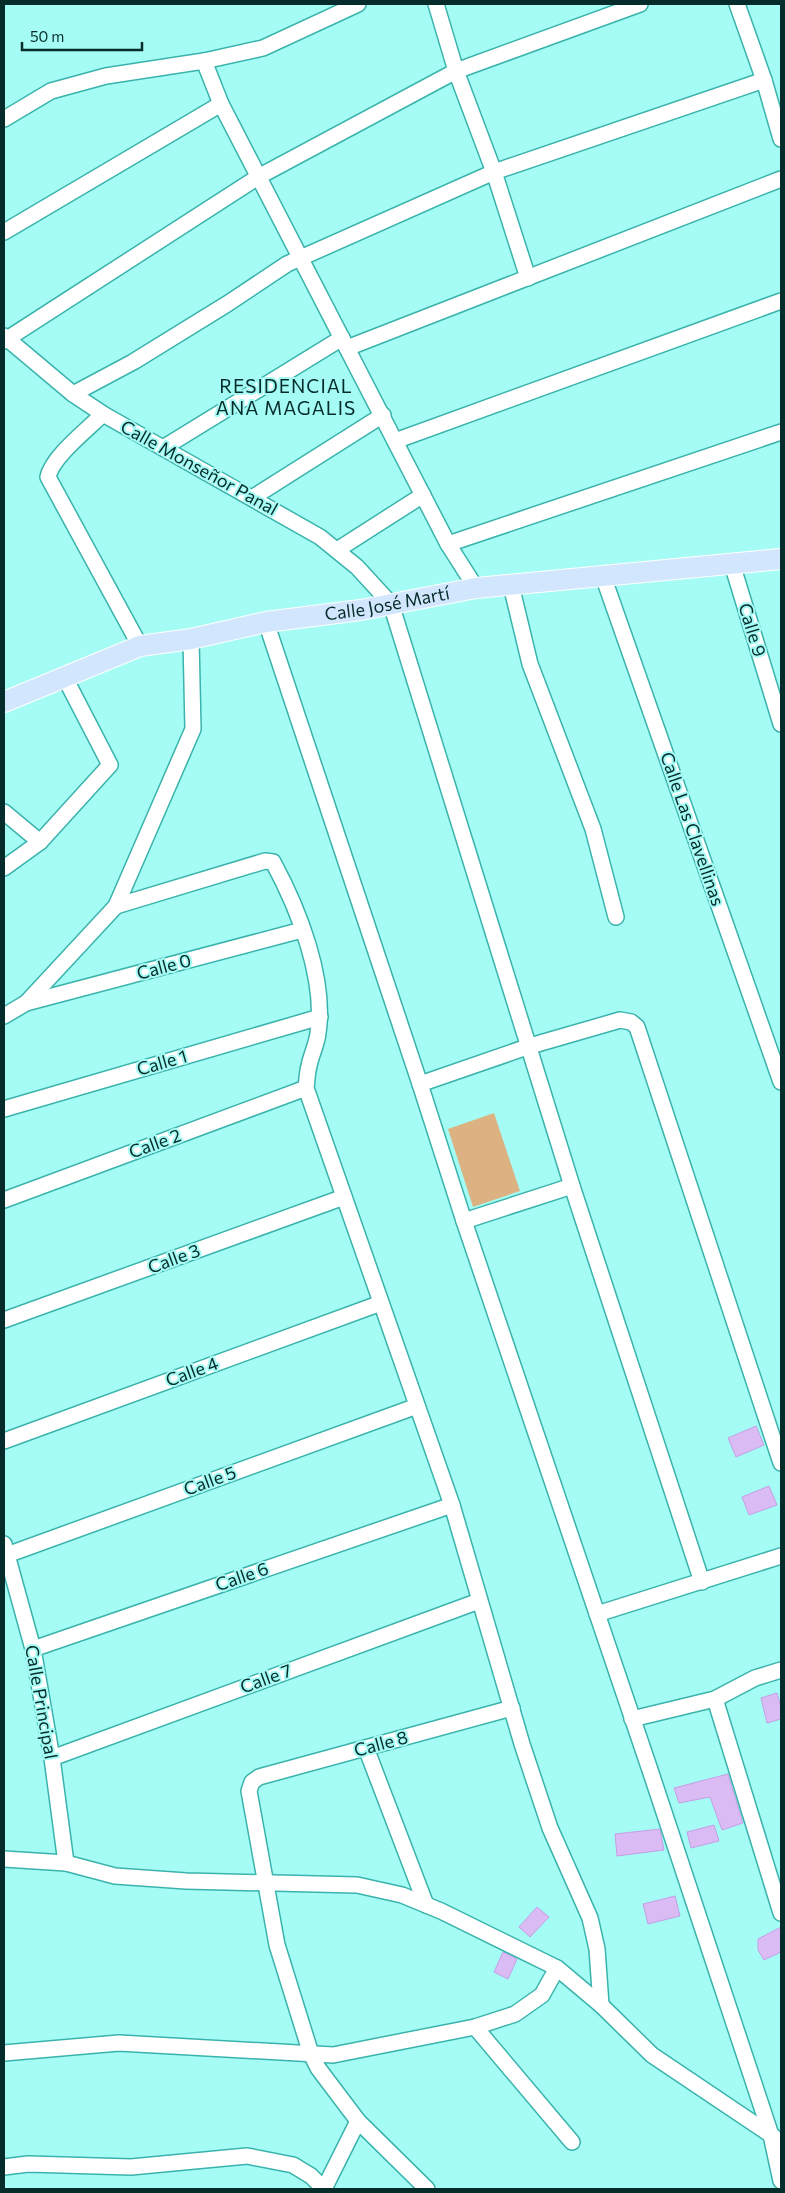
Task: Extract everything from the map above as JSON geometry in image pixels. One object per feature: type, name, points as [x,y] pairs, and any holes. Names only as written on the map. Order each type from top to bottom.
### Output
[{"type":"main road","name":"Calle José Martí","points":[[4,702],[140,646],[191,639],[266,622],[362,610],[476,588],[781,559]]},
{"type":"street","points":[[4,119],[51,92],[106,76],[204,61],[263,48],[358,4]]},
{"type":"street","points":[[436,4],[456,71],[494,172],[528,278]]},
{"type":"street","points":[[5,339],[258,177],[456,71],[640,4]]},
{"type":"street","points":[[737,4],[764,80],[781,139]]},
{"type":"street","points":[[204,61],[220,104],[448,544],[476,588]]},
{"type":"street","points":[[73,394],[148,352],[227,304],[287,264],[301,260],[494,172],[764,80]]},
{"type":"street","points":[[4,232],[220,104]]},
{"type":"street","points":[[163,448],[344,343],[528,278],[781,180]]},
{"type":"street","points":[[395,441],[781,301]]},
{"type":"street","name":"Calle Monseñor Panal","points":[[5,339],[73,394],[103,414],[320,536],[357,567],[391,604]]},
{"type":"street","points":[[103,414],[49,470],[48,477],[140,646]]},
{"type":"street","points":[[252,498],[383,416]]},
{"type":"street","points":[[448,544],[781,432]]},
{"type":"street","points":[[337,550],[423,494]]},
{"type":"street","name":"Calle 9","points":[[732,564],[781,724]]},
{"type":"street","name":"Calle Las Clavellinas","points":[[603,576],[781,1082]]},
{"type":"street","points":[[511,585],[530,664],[593,829],[616,917]]},
{"type":"street","points":[[391,604],[572,1186],[702,1582]]},
{"type":"street","points":[[266,622],[464,1221],[776,2139],[781,2181]]},
{"type":"street","points":[[4,1016],[26,1003],[116,906],[194,729],[191,639]]},
{"type":"street","points":[[4,868],[40,842],[110,765],[64,676]]},
{"type":"street","points":[[4,812],[40,842]]},
{"type":"street","points":[[116,906],[265,861],[274,862],[283,881],[315,966],[320,1004],[318,1035],[309,1065],[306,1088],[452,1505],[479,1601],[550,1828],[590,1918],[597,1949],[601,2005]]},
{"type":"street","name":"Calle 0","points":[[26,1003],[302,930]]},
{"type":"street","name":"Calle 1","points":[[4,1109],[320,1017]]},
{"type":"street","points":[[420,1084],[530,1046],[620,1020],[631,1022],[637,1027],[781,1463]]},
{"type":"street","name":"Calle 2","points":[[4,1200],[306,1088]]},
{"type":"street","points":[[464,1221],[572,1186]]},
{"type":"street","name":"Calle 3","points":[[4,1320],[344,1198]]},
{"type":"street","name":"Calle 4","points":[[4,1441],[381,1303]]},
{"type":"street","name":"Calle 5","points":[[5,1552],[417,1406]]},
{"type":"street","name":"Calle 6","points":[[33,1649],[452,1505]]},
{"type":"street","name":"Calle Principal","points":[[5,1552],[33,1649],[52,1758],[66,1863]]},
{"type":"street","points":[[597,1614],[781,1556]]},
{"type":"street","name":"Calle 7","points":[[52,1758],[479,1601]]},
{"type":"street","points":[[632,1719],[715,1699],[755,1678],[781,1670]]},
{"type":"street","points":[[715,1699],[781,1913]]},
{"type":"street","name":"Calle 8","points":[[265,1881],[249,1790],[252,1782],[259,1777],[512,1708]]},
{"type":"street","points":[[366,1748],[426,1905]]},
{"type":"street","points":[[4,1859],[66,1863],[115,1876],[186,1881],[265,1881],[357,1885],[402,1895],[557,1968],[601,2005],[652,2055],[776,2139]]},
{"type":"street","points":[[265,1881],[276,1945],[311,2054],[318,2068],[358,2121],[426,2189]]},
{"type":"street","points":[[4,2053],[119,2042],[333,2055],[475,2027],[515,2014],[542,1995],[557,1968]]},
{"type":"street","points":[[475,2027],[572,2142]]},
{"type":"street","points":[[4,2167],[28,2164],[131,2166],[247,2156],[293,2165],[311,2176],[324,2189],[358,2121]]},
{"type":"shaded area","points":[[494,1113],[520,1191],[473,1207],[448,1129]]},
{"type":"building","points":[[756,1426],[764,1445],[736,1457],[728,1438]]},
{"type":"building","points":[[769,1486],[777,1505],[749,1515],[742,1497]]},
{"type":"building","points":[[777,1693],[781,1707],[781,1719],[767,1723],[761,1698]]},
{"type":"building","points":[[728,1774],[743,1823],[722,1830],[710,1797],[679,1803],[674,1788]]},
{"type":"building","points":[[714,1825],[719,1841],[691,1848],[687,1832]]},
{"type":"building","points":[[660,1829],[664,1850],[617,1856],[615,1834]]},
{"type":"building","points":[[675,1896],[680,1916],[648,1924],[643,1904]]},
{"type":"building","points":[[537,1907],[549,1917],[530,1937],[519,1927]]},
{"type":"building","points":[[781,1927],[781,1952],[764,1960],[758,1950],[758,1939]]},
{"type":"building","points":[[503,1952],[517,1959],[508,1979],[494,1972]]},
{"type":"district","name":"RESIDENCIAL ANA MAGALIS","points":[[286,397]]}]
